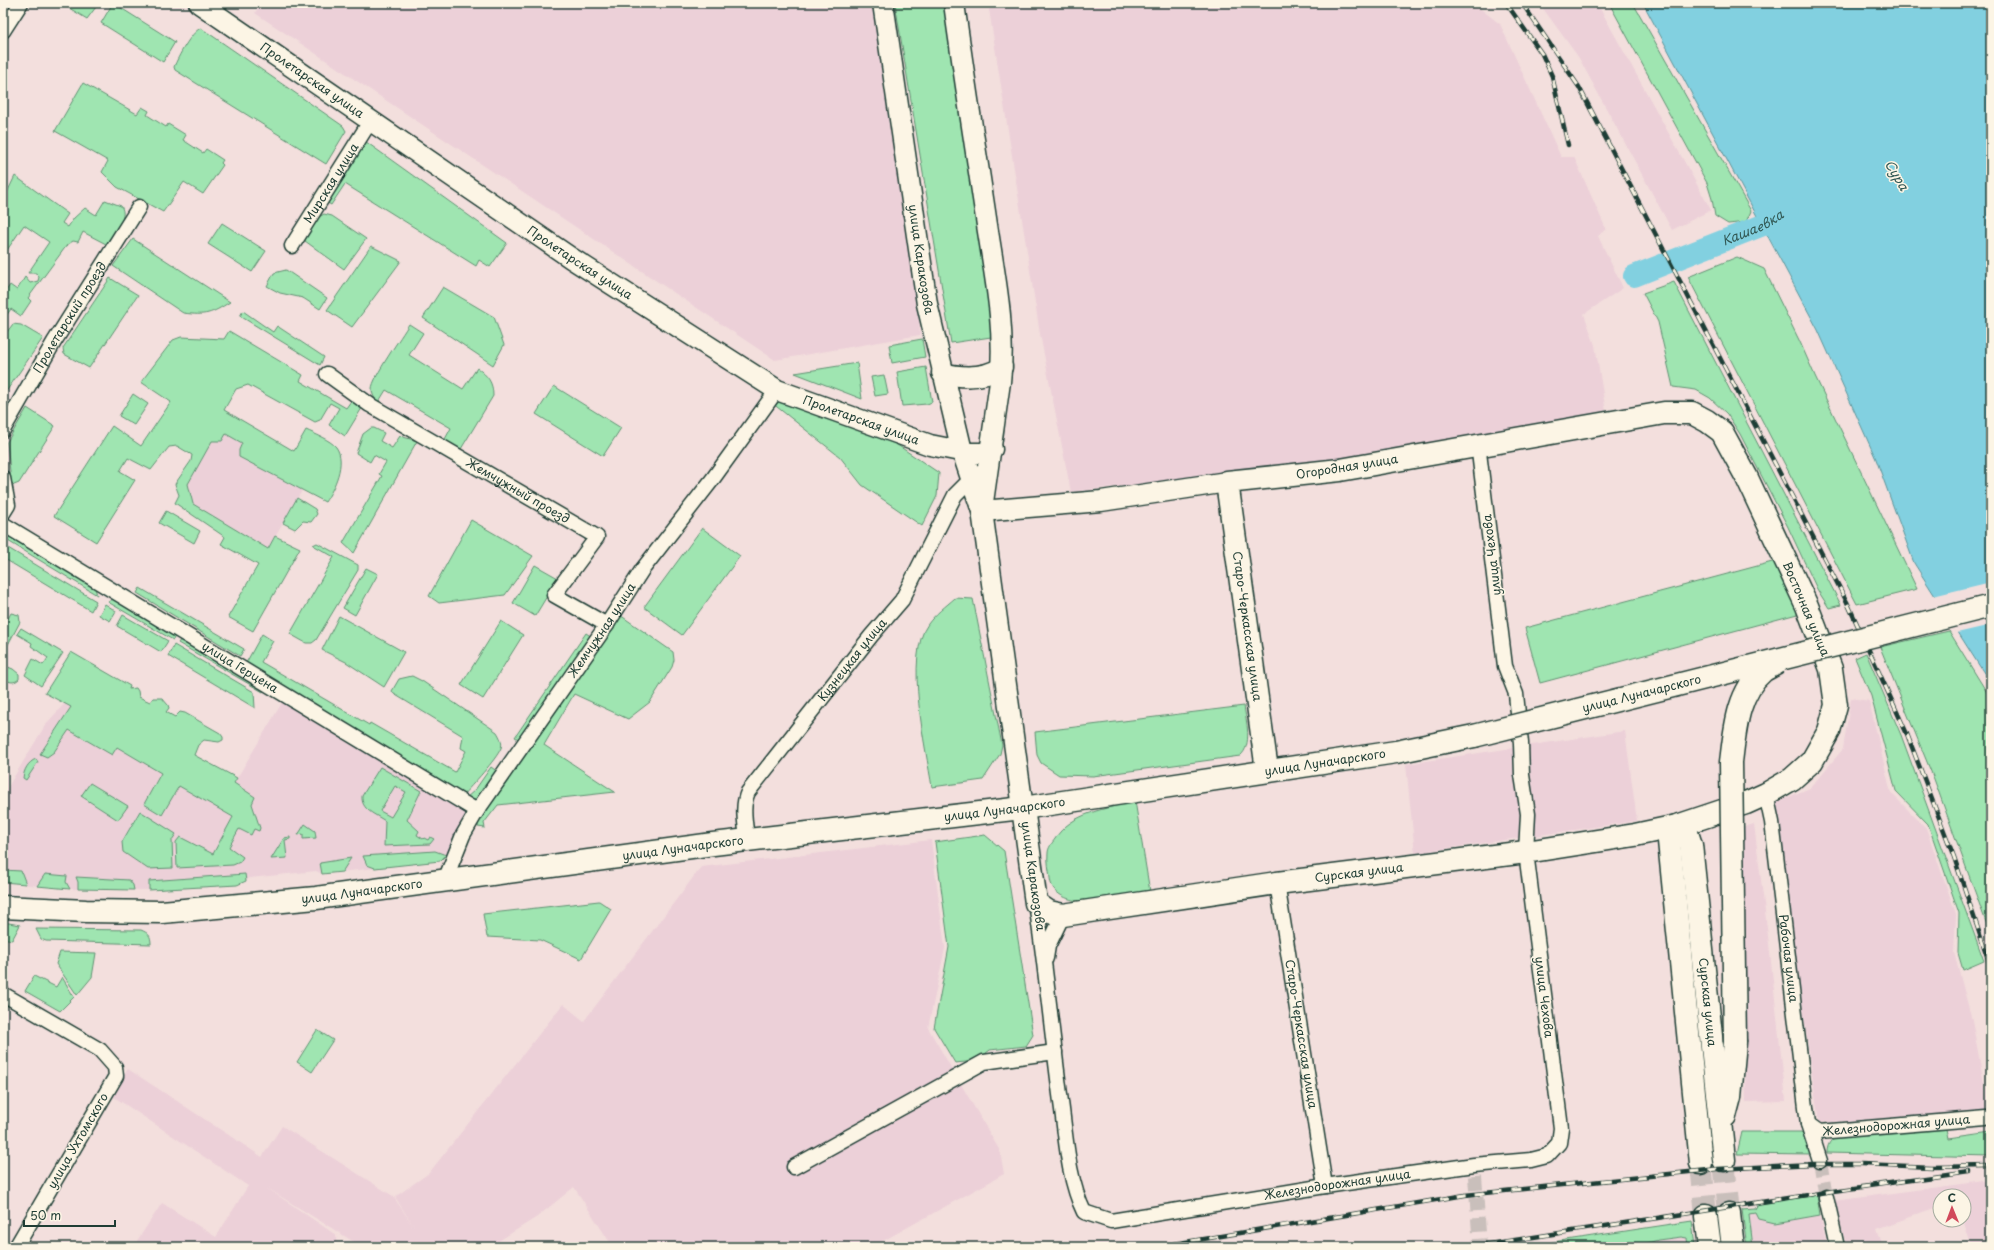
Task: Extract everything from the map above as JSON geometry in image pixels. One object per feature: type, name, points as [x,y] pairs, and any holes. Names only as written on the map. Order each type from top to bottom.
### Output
[{"type":"main road","name":"Пролетарская улица","points":[[199,3],[570,258],[777,390],[930,445],[978,454],[992,449]]},
{"type":"main road","name":"улица Каракозова","points":[[883,3],[927,304],[942,373],[962,451],[982,511],[1036,903]]},
{"type":"main road","name":"улица Каракозова","points":[[954,3],[995,277],[1001,330],[1002,367],[992,449],[982,511]]},
{"type":"main road","points":[[942,373],[956,376],[988,375],[1002,367]]},
{"type":"main road","name":"Огородная улица","points":[[982,511],[1101,500],[1227,482],[1340,470],[1478,444],[1664,413],[1692,413],[1707,421]]},
{"type":"main road","name":"Восточная улица","points":[[1635,835],[1677,826],[1746,803],[1766,794],[1792,779],[1812,761],[1822,746],[1829,731],[1836,705],[1831,669],[1808,606],[1746,476],[1722,432],[1707,421]]},
{"type":"main road","name":"Старо-Черкасская улица","points":[[1227,482],[1267,770]]},
{"type":"main road","name":"улица Луначарского","points":[[3,907],[86,912],[162,912],[316,898],[748,840],[1023,808],[1267,770],[1396,752],[1474,736],[1991,606]]},
{"type":"main road","points":[[1721,1134],[1730,1097],[1735,1042],[1731,762],[1736,718],[1746,693],[1763,671],[1789,657]]},
{"type":"main road","name":"Сурская улица","points":[[1690,845],[1694,830],[1703,817]]},
{"type":"main road","name":"Сурская улица","points":[[1701,1163],[1669,841],[1673,830],[1677,826],[1687,833],[1690,845],[1724,1160]]},
{"type":"main road","points":[[1635,835],[1654,844],[1667,856],[1672,866]]},
{"type":"main road","name":"Сурская улица","points":[[1036,903],[1049,912],[1063,915],[1277,883],[1526,852],[1635,835]]},
{"type":"main road","points":[[1729,1214],[1733,1247]]},
{"type":"main road","points":[[1706,1216],[1710,1247]]},
{"type":"street","points":[[3,31],[21,3]]},
{"type":"street","name":"Мирская улица","points":[[292,246],[371,120]]},
{"type":"street","name":"Пролетарский проезд","points":[[3,430],[54,342],[139,207]]},
{"type":"street","name":"Жемчужный проезд","points":[[327,374],[370,405],[597,537],[554,595],[607,625]]},
{"type":"street","name":"Жемчужная улица","points":[[445,880],[463,835],[477,811],[607,625],[642,570],[712,480],[777,390]]},
{"type":"street","name":"улица Чехова","points":[[1478,444],[1506,666],[1516,694],[1521,743],[1522,775],[1528,814],[1526,852],[1561,1128],[1559,1143]]},
{"type":"street","points":[[3,478],[8,505],[3,513]]},
{"type":"street","name":"Кузнецкая улица","points":[[748,840],[744,816],[745,797],[748,792],[866,642],[902,600],[955,495],[971,480]]},
{"type":"street","name":"улица Герцена","points":[[3,524],[477,811]]},
{"type":"street","name":"Рабочая улица","points":[[1766,794],[1772,822],[1808,1124],[1820,1161]]},
{"type":"street","name":"Старо-Черкасская улица","points":[[1277,883],[1325,1186]]},
{"type":"street","name":"улица Каракозова","points":[[1036,903],[1045,962],[1068,1152],[1077,1198],[1084,1212],[1111,1221]]},
{"type":"street","points":[[1045,962],[1048,946],[1063,915]]},
{"type":"street","name":"улица Ухтомского","points":[[3,994],[100,1050],[115,1067],[116,1076],[16,1247]]},
{"type":"street","points":[[794,1167],[984,1062],[1055,1052]]},
{"type":"street","name":"Железнодорожная улица","points":[[1808,1124],[1819,1132],[1986,1118]]},
{"type":"street","name":"Железнодорожная улица","points":[[1111,1221],[1325,1186],[1474,1170],[1547,1156],[1559,1143]]},
{"type":"street","points":[[1826,1197],[1837,1247]]},
{"type":"shaded area","points":[[261,3],[872,3],[919,294],[920,335],[775,360],[255,13]]},
{"type":"shaded area","points":[[988,3],[1473,3],[1500,24],[1561,157],[1574,157],[1606,229],[1598,236],[1623,288],[1584,314],[1595,345],[1606,412],[1346,460],[1071,492],[1040,334]]},
{"type":"shaded area","points":[[1539,3],[1597,3],[1711,210],[1672,230],[1579,58]]},
{"type":"shaded area","points":[[184,403],[310,470],[304,487],[259,565],[221,544],[225,537],[175,503],[201,456]]},
{"type":"shaded area","points":[[75,692],[234,783],[283,701],[342,739],[469,814],[450,849],[440,861],[322,874],[316,871],[250,878],[238,885],[149,890],[66,889],[3,882],[3,795],[46,724]]},
{"type":"shaded area","points":[[1851,698],[1869,701],[1891,793],[1926,828],[1956,914],[1954,953],[1972,1020],[1989,1110],[1819,1123],[1774,803],[1810,788],[1843,749]]},
{"type":"shaded area","points":[[1625,731],[1637,821],[1415,853],[1406,764]]},
{"type":"shaded area","points":[[1754,824],[1786,1101],[1746,1102],[1742,946],[1742,828]]},
{"type":"shaded area","points":[[931,840],[945,948],[928,1028],[1000,1151],[1004,1174],[872,1247],[613,1247],[574,1187],[537,1217],[489,1247],[362,1247],[267,1188],[336,1235],[337,1247],[133,1247],[162,1203],[216,1237],[248,1186],[111,1095],[128,1069],[262,1157],[282,1126],[393,1196],[414,1227],[395,1197],[429,1173],[563,1004],[584,1021],[701,867]]},
{"type":"shaded area","points":[[1991,1180],[1991,1247],[1971,1247],[1965,1228],[1972,1228],[1972,1188],[1932,1188],[1932,1209],[1877,1228],[1883,1247],[1847,1247],[1834,1201]]},
{"type":"shaded area","points":[[1755,1213],[1775,1223],[1820,1215],[1827,1247],[1753,1247],[1749,1214]]},
{"type":"shaded area","points":[[1681,1237],[1687,1238],[1688,1247],[1634,1247],[1658,1240]]},
{"type":"green space","points":[[61,3],[99,3],[87,19]]},
{"type":"green space","points":[[113,3],[175,42],[163,62],[101,23]]},
{"type":"green space","points":[[895,3],[951,3],[990,274],[991,337],[951,343]]},
{"type":"green space","points":[[1609,3],[1633,3],[1751,211],[1746,222],[1728,224],[1715,216],[1707,183]]},
{"type":"green space","points":[[201,28],[343,126],[346,131],[326,164],[175,70],[174,67],[178,57],[185,45],[193,34]]},
{"type":"green space","points":[[83,83],[137,114],[142,107],[149,111],[147,115],[166,127],[168,124],[186,135],[183,140],[203,153],[206,149],[223,160],[221,163],[223,165],[203,194],[184,182],[163,212],[117,187],[102,172],[108,161],[55,131]]},
{"type":"green space","points":[[362,139],[507,243],[490,267],[479,260],[476,266],[345,184],[331,205],[326,202]]},
{"type":"green space","points":[[15,176],[68,214],[62,223],[68,227],[74,218],[85,208],[96,215],[105,200],[121,206],[123,216],[122,221],[116,231],[106,244],[83,232],[78,242],[73,241],[67,245],[28,298],[31,301],[21,316],[11,309],[3,320],[4,294],[10,285],[17,290],[25,277],[30,283],[38,281],[39,277],[36,273],[28,273],[49,242],[24,225],[3,256],[3,222],[6,218],[3,216],[3,201]]},
{"type":"green space","points":[[324,214],[332,216],[366,239],[344,269],[305,241],[308,229]]},
{"type":"green space","points":[[222,223],[266,251],[252,272],[208,244]]},
{"type":"green space","points":[[133,239],[230,302],[213,312],[203,314],[183,313],[113,266]]},
{"type":"green space","points":[[371,246],[401,261],[352,327],[327,310]]},
{"type":"green space","points":[[1737,257],[1764,269],[1917,589],[1857,604],[1688,277]]},
{"type":"green space","points":[[286,270],[327,298],[320,309],[303,298],[280,293],[267,286],[274,273]]},
{"type":"green space","points":[[110,278],[138,295],[89,368],[64,354],[63,348]]},
{"type":"green space","points":[[1674,282],[1841,605],[1829,608],[1817,589],[1788,527],[1740,434],[1727,414],[1710,398],[1696,390],[1673,387],[1658,322],[1643,293]]},
{"type":"green space","points":[[443,287],[494,317],[504,345],[493,365],[423,318]]},
{"type":"green space","points":[[243,311],[273,332],[277,326],[324,357],[320,365],[240,316]]},
{"type":"green space","points":[[13,324],[21,325],[43,338],[3,396],[3,337]]},
{"type":"green space","points":[[409,324],[423,333],[409,355],[463,389],[477,368],[491,383],[493,396],[461,449],[444,441],[451,428],[386,390],[378,403],[373,395],[373,384],[377,376]]},
{"type":"green space","points":[[229,331],[303,375],[300,381],[346,408],[351,401],[362,408],[345,436],[329,425],[339,408],[330,403],[320,420],[315,422],[248,385],[236,389],[224,410],[294,451],[306,430],[333,444],[339,453],[340,460],[338,475],[325,502],[239,457],[239,450],[242,443],[226,434],[222,441],[212,441],[188,484],[193,504],[268,549],[275,536],[300,548],[253,631],[228,617],[258,565],[221,544],[225,537],[175,503],[179,495],[175,484],[191,461],[192,455],[177,446],[169,447],[151,470],[128,458],[120,471],[135,480],[96,542],[54,516],[112,426],[141,446],[171,402],[141,382],[173,340],[181,337],[224,339]]},
{"type":"green space","points":[[922,339],[925,357],[892,363],[889,345]]},
{"type":"green space","points":[[857,363],[862,399],[795,373]]},
{"type":"green space","points":[[926,367],[932,402],[927,404],[902,406],[897,372]]},
{"type":"green space","points":[[884,375],[888,394],[875,396],[871,377]]},
{"type":"green space","points":[[554,386],[621,428],[603,456],[536,414]]},
{"type":"green space","points":[[133,394],[148,404],[134,425],[119,416]]},
{"type":"green space","points":[[781,396],[878,432],[939,473],[937,496],[922,526],[862,485],[840,457],[772,403]]},
{"type":"green space","points":[[27,408],[55,426],[19,483],[14,485],[11,482],[7,442]]},
{"type":"green space","points":[[371,428],[384,433],[380,441],[392,448],[400,436],[417,441],[354,553],[343,543],[382,476],[379,474],[386,462],[374,455],[370,462],[356,453],[363,434]]},
{"type":"green space","points":[[297,498],[315,509],[317,514],[311,522],[303,521],[295,529],[283,523]]},
{"type":"green space","points":[[166,511],[200,531],[194,543],[159,523]]},
{"type":"green space","points":[[471,520],[533,556],[505,595],[439,603],[429,596]]},
{"type":"green space","points":[[702,528],[740,556],[682,635],[644,607]]},
{"type":"green space","points":[[3,532],[95,588],[97,595],[3,538]]},
{"type":"green space","points":[[317,543],[358,565],[358,570],[316,640],[312,643],[306,643],[290,634],[334,557],[313,545]]},
{"type":"green space","points":[[3,545],[96,601],[91,611],[3,558]]},
{"type":"green space","points":[[1776,561],[1801,613],[1540,683],[1525,628]]},
{"type":"green space","points":[[535,565],[558,578],[535,616],[513,603]]},
{"type":"green space","points":[[366,568],[378,574],[355,615],[343,608]]},
{"type":"green space","points":[[140,588],[244,649],[240,656],[137,593]]},
{"type":"green space","points":[[955,598],[973,599],[1002,745],[1000,754],[983,780],[932,787],[919,703],[917,680],[918,658],[921,639],[928,624],[937,613]]},
{"type":"green space","points":[[113,599],[175,636],[173,640],[108,602]]},
{"type":"green space","points":[[105,604],[116,611],[110,621],[99,615]]},
{"type":"green space","points":[[11,613],[19,615],[20,622],[3,654],[3,628]]},
{"type":"green space","points":[[123,615],[168,641],[161,652],[117,626]]},
{"type":"green space","points":[[620,615],[673,652],[674,660],[672,667],[650,702],[628,719],[574,694],[544,745],[615,792],[498,805],[484,823],[485,828],[478,827],[478,823]]},
{"type":"green space","points":[[339,616],[404,652],[384,687],[346,662],[322,650]]},
{"type":"green space","points":[[501,621],[523,635],[483,699],[461,685]]},
{"type":"green space","points":[[21,628],[63,653],[41,686],[25,675],[33,659],[43,665],[48,658],[31,646],[32,643],[17,634]]},
{"type":"green space","points":[[1949,631],[1991,699],[1991,936],[1934,779],[1880,647]]},
{"type":"green space","points":[[586,633],[592,637],[520,740],[515,737]]},
{"type":"green space","points":[[262,634],[273,641],[261,662],[369,725],[370,723],[455,772],[466,751],[461,748],[463,736],[394,694],[392,691],[399,679],[412,676],[422,681],[497,732],[502,746],[489,766],[462,796],[246,663]]},
{"type":"green space","points":[[181,639],[264,690],[263,692],[178,643]]},
{"type":"green space","points":[[174,645],[254,692],[255,708],[168,656]]},
{"type":"green space","points":[[71,652],[130,686],[129,689],[136,688],[139,697],[150,702],[153,698],[162,698],[169,708],[166,712],[175,717],[180,712],[185,713],[220,733],[223,740],[219,742],[204,740],[198,745],[194,755],[237,778],[234,783],[255,797],[252,804],[260,828],[259,831],[254,829],[251,835],[239,829],[229,847],[243,857],[240,862],[233,865],[177,868],[176,842],[180,837],[213,854],[233,817],[179,786],[162,815],[144,804],[161,773],[117,747],[112,755],[69,730],[54,752],[47,757],[40,754],[71,707],[45,693]]},
{"type":"green space","points":[[1866,653],[1901,735],[1984,961],[1963,970],[1958,953],[1959,913],[1928,824],[1896,791],[1871,696],[1855,658]]},
{"type":"green space","points":[[3,665],[13,669],[19,674],[19,679],[15,682],[11,682],[3,678]]},
{"type":"green space","points":[[1244,706],[1248,739],[1244,751],[1240,756],[1093,776],[1059,775],[1041,763],[1037,755],[1035,732]]},
{"type":"green space","points":[[36,759],[38,762],[26,780],[23,778],[25,769]]},
{"type":"green space","points":[[380,767],[421,791],[407,820],[419,831],[417,835],[423,839],[428,840],[430,837],[434,839],[430,844],[384,846],[385,821],[366,808],[362,801],[362,796]],"holes":[[[395,786],[406,792],[391,817],[380,811]]]},
{"type":"green space","points":[[491,767],[498,772],[475,804],[466,798],[475,790]]},
{"type":"green space","points":[[90,783],[128,806],[118,820],[81,796]]},
{"type":"green space","points":[[1135,801],[1150,892],[1078,901],[1068,899],[1059,894],[1051,883],[1048,866],[1048,851],[1062,830],[1070,823],[1090,813]]},
{"type":"green space","points":[[140,811],[176,834],[172,840],[173,868],[148,869],[123,852],[122,842]]},
{"type":"green space","points":[[305,824],[315,831],[316,838],[303,839],[303,834],[298,835]]},
{"type":"green space","points":[[985,835],[1004,851],[1033,1035],[1026,1046],[990,1050],[976,1061],[955,1063],[934,1028],[949,947],[935,842]]},
{"type":"green space","points":[[290,837],[290,839],[285,840],[287,858],[271,859],[284,838]]},
{"type":"green space","points":[[435,851],[446,855],[440,861],[375,868],[367,865],[363,856]]},
{"type":"green space","points":[[351,858],[342,872],[322,874],[320,863]]},
{"type":"green space","points":[[3,870],[21,871],[26,884],[3,882]]},
{"type":"green space","points":[[45,874],[67,876],[66,882],[70,889],[37,886]]},
{"type":"green space","points":[[245,874],[246,881],[237,885],[149,890],[149,881]]},
{"type":"green space","points":[[76,877],[129,880],[133,885],[134,890],[78,889]]},
{"type":"green space","points":[[599,901],[611,909],[581,959],[540,940],[487,937],[483,914]]},
{"type":"green space","points":[[3,922],[20,925],[12,940],[3,938]]},
{"type":"green space","points":[[36,929],[141,930],[149,935],[151,944],[46,941],[41,939]]},
{"type":"green space","points":[[60,952],[96,953],[92,977],[77,995],[56,964]]},
{"type":"green space","points":[[34,976],[56,987],[62,977],[74,997],[60,1011],[25,991]]},
{"type":"green space","points":[[317,1030],[333,1040],[312,1072],[297,1062]]},
{"type":"green space","points":[[1946,1129],[1948,1138],[1991,1132],[1991,1157],[1827,1153],[1831,1140],[1844,1132]]},
{"type":"green space","points":[[1742,1132],[1801,1132],[1806,1136],[1813,1155],[1737,1154]]},
{"type":"green space","points":[[1817,1195],[1820,1215],[1775,1223],[1758,1219],[1755,1213],[1749,1214],[1753,1247],[1747,1247],[1742,1210],[1755,1209],[1758,1204]]},
{"type":"green space","points":[[1692,1221],[1695,1247],[1688,1247],[1687,1238],[1681,1237],[1658,1240],[1634,1247],[1520,1247]]},
{"type":"water","name":"Сура","points":[[1643,3],[1991,3],[1991,684],[1914,563],[1876,459],[1818,330]]},
{"type":"pier","points":[[1991,582],[1991,625],[1957,633],[1933,596]]},
{"type":"waterway","name":"Кашаевка","points":[[1634,276],[1763,225],[1788,209]]},
{"type":"tunnel","points":[[1724,1160],[1729,1214]]},
{"type":"tunnel","points":[[1820,1161],[1826,1197]]},
{"type":"tunnel","points":[[1701,1163],[1706,1216]]},
{"type":"tunnel","points":[[1475,1176],[1480,1247]]},
{"type":"railway","points":[[1506,3],[1542,54],[1552,76],[1568,145]]},
{"type":"railway","points":[[1522,3],[1579,87],[1847,602],[1907,734],[1954,857],[1991,968]]},
{"type":"railway","points":[[1156,1247],[1465,1195],[1718,1169],[1813,1164],[1861,1164],[1932,1167],[1991,1166]]},
{"type":"railway","points":[[1469,1247],[1833,1191],[1969,1172]]}]
